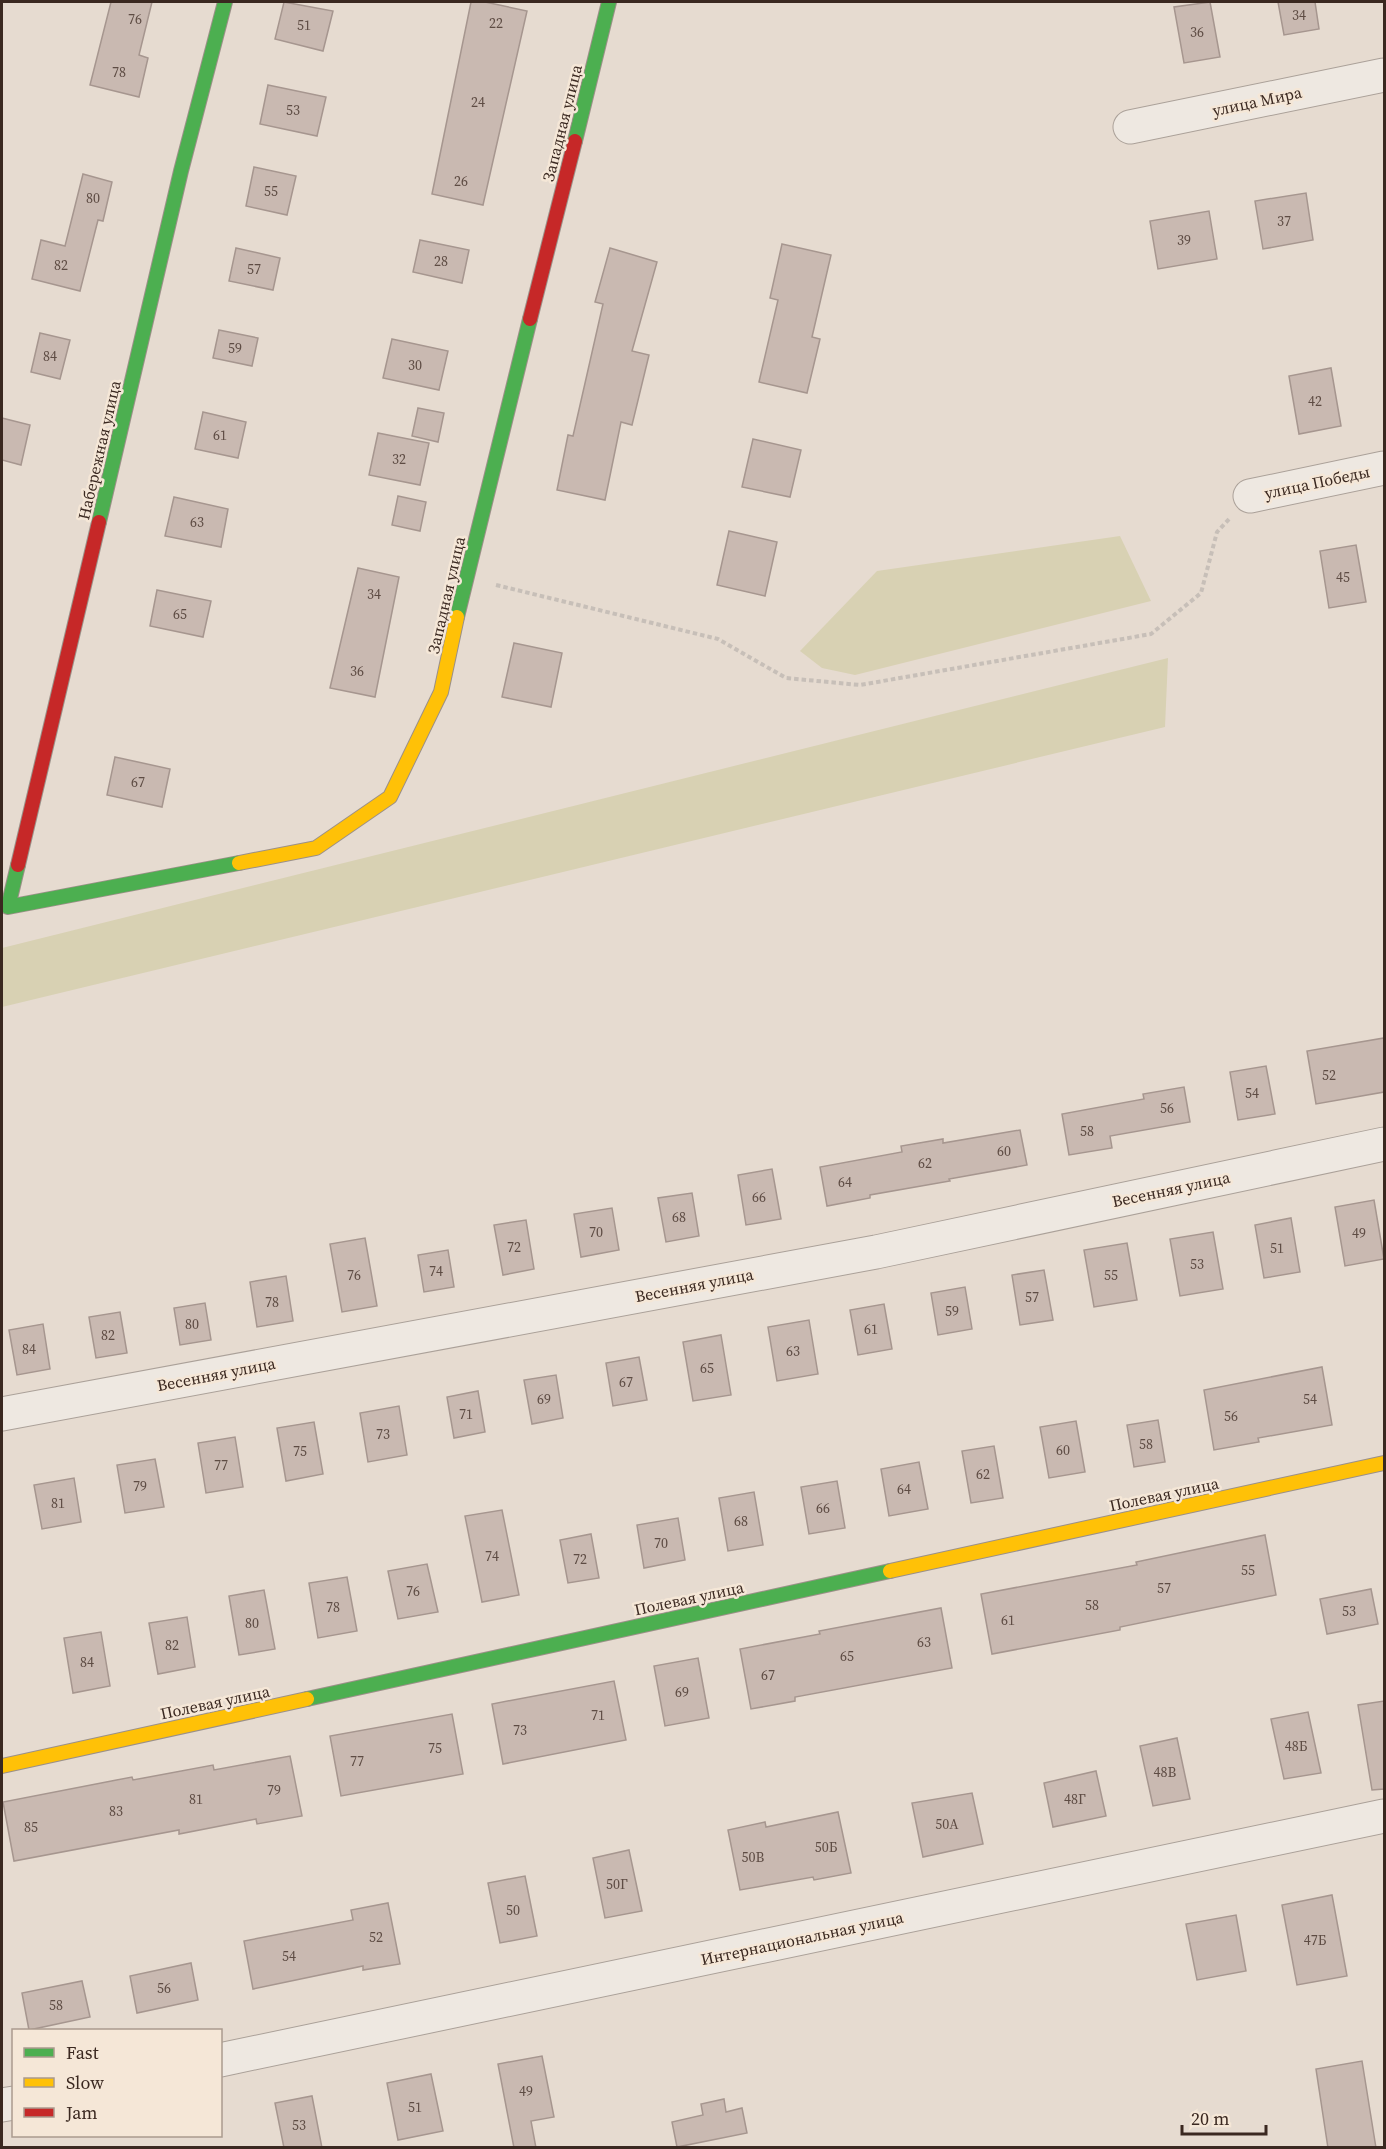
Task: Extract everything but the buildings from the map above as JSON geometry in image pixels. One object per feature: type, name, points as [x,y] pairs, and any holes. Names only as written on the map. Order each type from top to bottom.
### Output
[{"type":"street","name":"Набережная улица","points":[[8,907],[179,183],[225,2]]},
{"type":"street","name":"Западная улица","points":[[8,907],[316,848],[390,797],[441,692],[466,578],[609,2]]},
{"type":"street","name":"улица Мира","points":[[1130,127],[1384,75]]},
{"type":"street","name":"улица Победы","points":[[1250,496],[1384,468]]},
{"type":"street","name":"Весенняя улица","points":[[2,1414],[876,1252],[1384,1144]]},
{"type":"street","name":"Полевая улица","points":[[2,1766],[1384,1463]]},
{"type":"street","name":"Интернациональная улица","points":[[222,2060],[1384,1816]]},
{"type":"path","points":[[466,578],[718,639],[786,678],[860,686],[1151,634],[1201,593],[1217,532],[1250,496]]},
{"type":"shaded area","points":[[1120,536],[1151,601],[855,675],[822,668],[800,651],[877,571]]},
{"type":"shaded area","points":[[1168,658],[1165,727],[2,1007],[2,948]]},
{"type":"traffic: fast","points":[[99,522],[181,171],[225,2]]},
{"type":"traffic: fast","points":[[575,141],[609,2]]},
{"type":"traffic: fast","points":[[457,617],[530,319]]},
{"type":"traffic: fast","points":[[18,865],[8,907],[239,863]]},
{"type":"traffic: fast","points":[[307,1699],[890,1571]]},
{"type":"traffic: slow","points":[[239,863],[316,848],[390,797],[441,692],[457,617]]},
{"type":"traffic: slow","points":[[890,1571],[1384,1463]]},
{"type":"traffic: slow","points":[[2,1766],[307,1699]]},
{"type":"traffic: jam","points":[[530,319],[575,141]]},
{"type":"traffic: jam","points":[[18,865],[99,522]]}]
